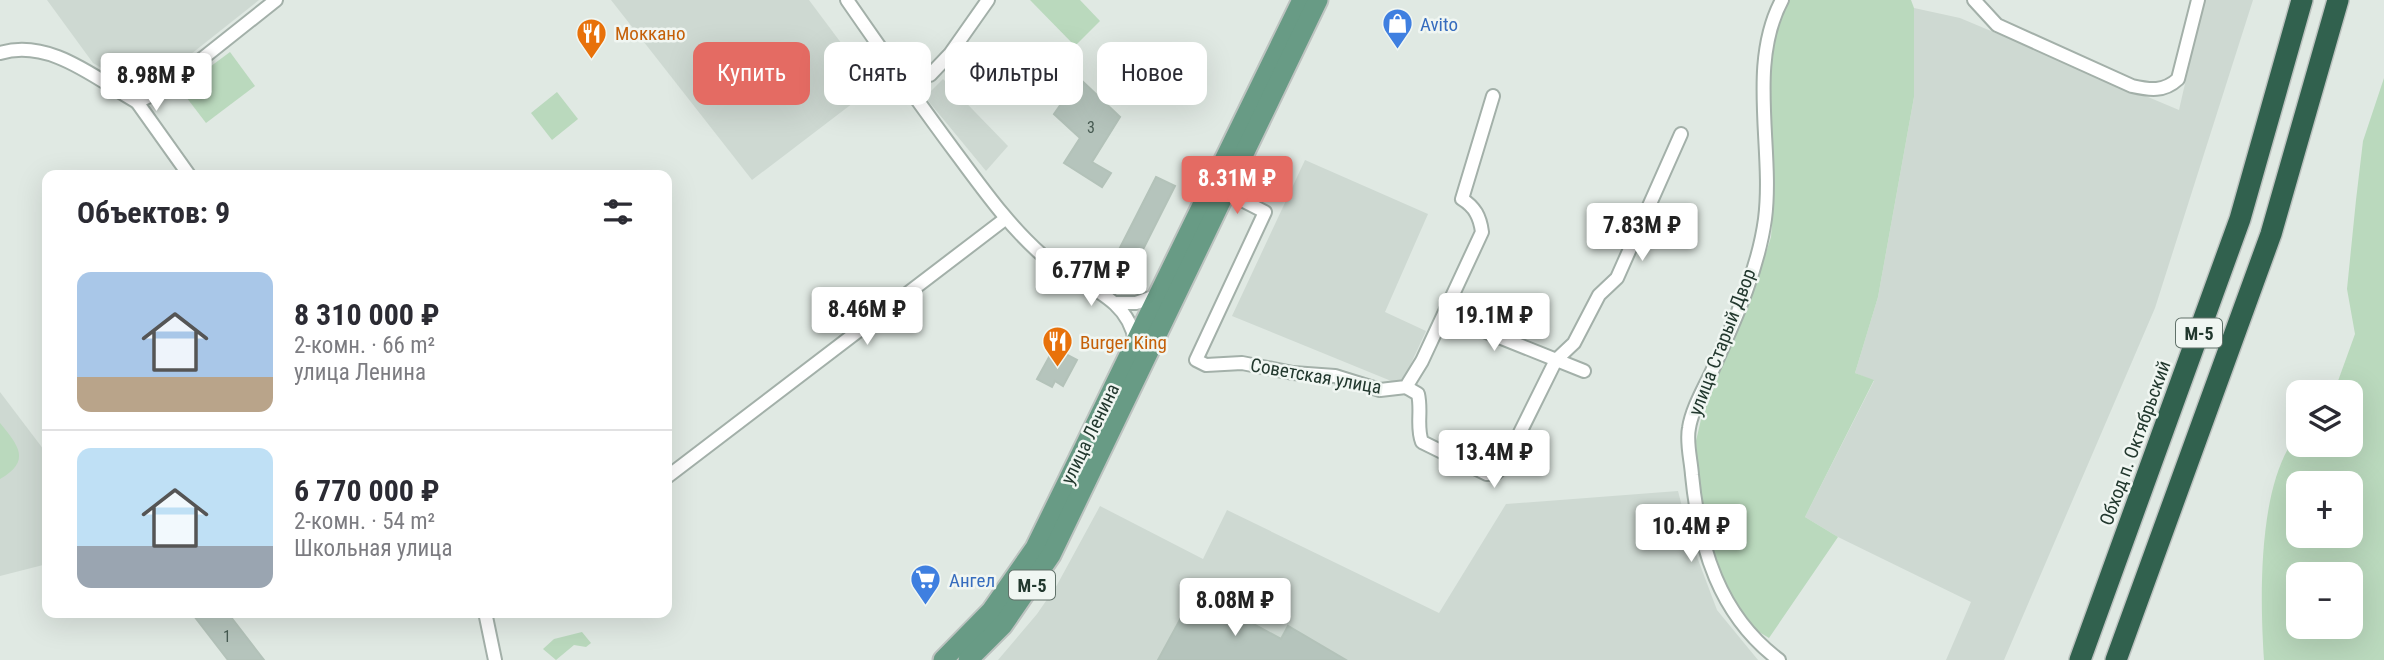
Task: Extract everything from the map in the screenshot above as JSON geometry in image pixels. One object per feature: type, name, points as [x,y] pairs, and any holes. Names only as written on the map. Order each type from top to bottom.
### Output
[{"type":"highway","name":"Обход п. Октябрьский","points":[[2080,660],[2240,219],[2302,0]]},
{"type":"highway","name":"М-5","points":[[2116,660],[2271,233],[2337,0]]},
{"type":"main road","name":"улица Ленина","points":[[943,660],[991,611],[1035,548],[1302,0]]},
{"type":"main road","name":"улица Ленина","points":[[968,660],[1003,625],[1051,555],[1318,0]]},
{"type":"street","points":[[137,102],[164,89],[276,0]]},
{"type":"street","points":[[848,0],[908,89],[1005,219],[1063,272],[1117,303],[1129,318],[1135,342]]},
{"type":"street","points":[[931,74],[950,54],[988,0]]},
{"type":"street","name":"улица Старый Двор","points":[[1779,660],[1756,643],[1731,607],[1708,563],[1696,516],[1689,428],[1734,320],[1764,226],[1768,195],[1765,104],[1767,56],[1770,31],[1782,0]]},
{"type":"street","points":[[1974,0],[1997,25],[2132,86],[2151,90],[2171,86],[2178,79],[2198,0]]},
{"type":"street","points":[[0,53],[13,49],[36,51],[61,58],[137,102],[185,170]]},
{"type":"street","name":"Советская улица","points":[[1224,191],[1265,212],[1196,360],[1206,365],[1242,363],[1293,373],[1335,376],[1380,390],[1406,387],[1422,361],[1482,232],[1480,219],[1472,205],[1462,199],[1493,96]]},
{"type":"street","points":[[1406,387],[1418,394],[1421,405],[1418,433],[1422,442],[1487,474],[1496,473],[1503,467],[1556,360],[1574,343],[1599,295],[1617,278],[1681,134]]},
{"type":"street","points":[[672,473],[1005,219]]},
{"type":"street","points":[[1117,303],[1136,303],[1156,296]]},
{"type":"street","points":[[1444,315],[1584,371]]},
{"type":"street","points":[[486,618],[495,660]]},
{"type":"shaded area","points":[[47,0],[259,0],[152,85],[127,83],[93,63]]},
{"type":"shaded area","points":[[611,0],[809,0],[840,42],[824,42],[824,105],[850,105],[752,180],[693,105],[810,105],[810,42],[693,42],[693,105]]},
{"type":"shaded area","points":[[2204,0],[2253,0],[2155,308],[2004,660],[1946,660],[1971,602],[1838,537],[1805,517],[1874,381],[1855,373],[1878,297],[1914,97],[1914,8],[1960,18],[2179,110]]},
{"type":"shaded area","points":[[943,79],[945,105],[968,105],[1008,146],[986,171],[931,104],[931,91]]},
{"type":"shaded area","points":[[1305,160],[1428,214],[1385,312],[1426,331],[1401,385],[1232,316]]},
{"type":"shaded area","points":[[0,392],[42,447],[42,565],[0,576]]},
{"type":"shaded area","points":[[1678,491],[1691,541],[1717,610],[1758,660],[998,660],[1037,614],[1057,585],[1100,506],[1203,559],[1227,510],[1439,613],[1506,504]]},
{"type":"green space","points":[[1030,0],[1080,0],[1100,21],[1079,42],[1071,42]]},
{"type":"green space","points":[[1784,0],[1911,0],[1914,8],[1914,97],[1878,297],[1855,373],[1874,380],[1805,517],[1838,537],[1769,638],[1746,624],[1727,591],[1705,536],[1700,514],[1696,441],[1702,415],[1755,287],[1771,237],[1774,195],[1766,97],[1767,40]]},
{"type":"green space","points":[[230,52],[255,86],[206,123],[180,89]]},
{"type":"green space","points":[[2384,78],[2384,660],[2264,660],[2264,542],[2275,481],[2285,455],[2363,457],[2363,380],[2338,380],[2355,334],[2347,289],[2363,141]]},
{"type":"green space","points":[[557,92],[578,119],[552,140],[531,113]]},
{"type":"green space","points":[[0,423],[12,438],[19,459],[16,466],[0,479]]},
{"type":"green space","points":[[582,632],[591,643],[586,647],[574,645],[556,660],[543,649],[554,639]]},
{"type":"building","points":[[1083,82],[1097,95],[1097,105],[1107,105],[1120,117],[1092,162],[1111,173],[1102,187],[1064,163],[1080,138],[1054,114],[1060,105],[1083,105]]},
{"type":"building","points":[[1156,177],[1175,186],[1121,293],[1102,283]]},
{"type":"building","name":"Burger King","points":[[1054,348],[1077,360],[1063,386],[1055,381],[1052,387],[1037,379]]},
{"type":"building","points":[[1195,592],[1281,639],[1288,626],[1346,660],[1158,660]]},
{"type":"building","points":[[196,618],[232,618],[264,660],[228,660]]},
{"type":"place","name":"Avito","points":[[1397,51]]},
{"type":"place","name":"Моккано","points":[[592,60]]},
{"type":"place","name":"Burger King","points":[[1057,369]]},
{"type":"place","name":"Ангел","points":[[926,607]]}]
